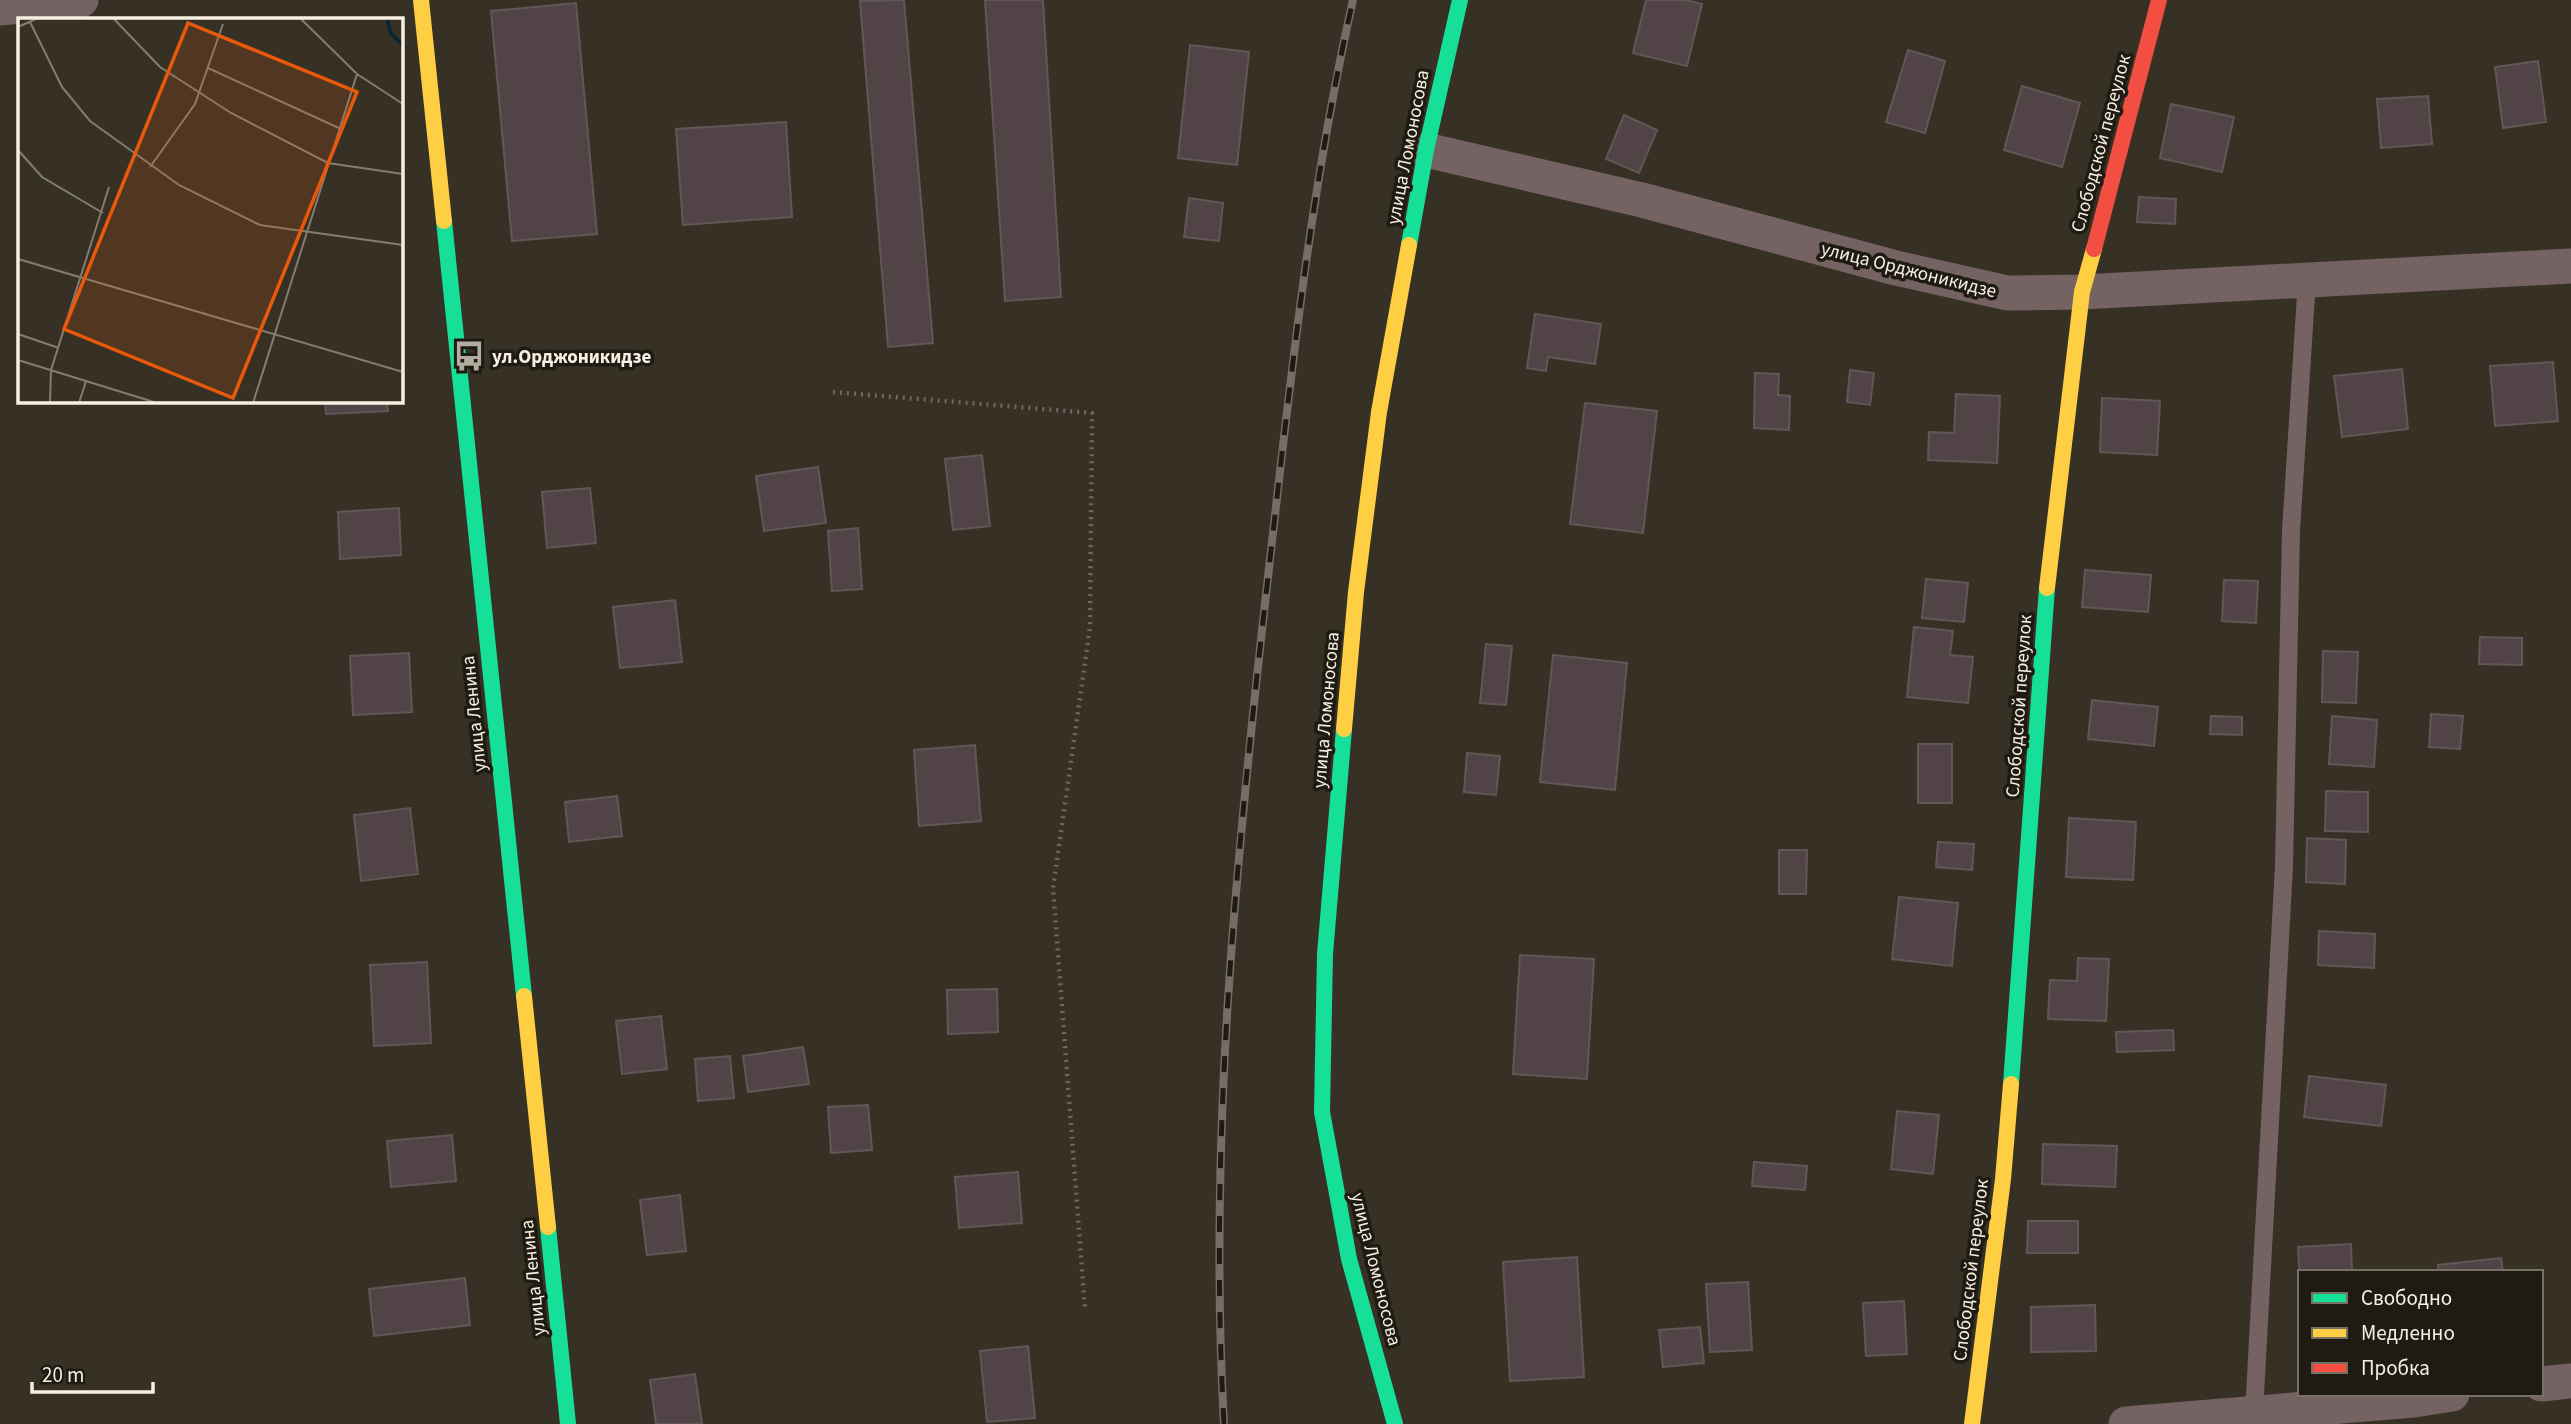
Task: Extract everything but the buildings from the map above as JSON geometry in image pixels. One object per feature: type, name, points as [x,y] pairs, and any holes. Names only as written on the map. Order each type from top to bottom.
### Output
[{"type":"street","points":[[0,8],[80,0]]},
{"type":"street","name":"улица Ленина","points":[[421,0],[568,1424]]},
{"type":"street","name":"улица Ломоносова","points":[[1395,1424],[1349,1259],[1322,1112],[1325,954],[1356,592],[1379,412],[1426,150],[1460,0]]},
{"type":"street","name":"Слободской переулок","points":[[1972,1424],[2003,1179],[2048,573],[2082,292],[2140,81],[2159,0]]},
{"type":"street","name":"улица Орджоникидзе","points":[[1426,150],[1642,200],[1896,268],[2007,293],[2082,292],[2571,266]]},
{"type":"street","points":[[2543,1384],[2571,1381]]},
{"type":"street","points":[[2126,1424],[2439,1396]]},
{"type":"lane","points":[[2254,1413],[2284,866],[2291,531],[2307,279]]},
{"type":"path","points":[[832,392],[1092,413],[1090,627],[1053,888],[1085,1309]]},
{"type":"railway","points":[[1224,1424],[1220,1318],[1222,1106],[1245,788],[1303,287],[1325,143],[1353,0]]},
{"type":"traffic: fast","points":[[1409,245],[1426,150],[1460,0]]},
{"type":"traffic: fast","points":[[444,221],[524,996]]},
{"type":"traffic: fast","points":[[2011,1084],[2047,588]]},
{"type":"traffic: fast","points":[[1344,729],[1325,954],[1322,1112],[1349,1259],[1395,1424]]},
{"type":"traffic: fast","points":[[548,1227],[568,1424]]},
{"type":"traffic: slow","points":[[421,0],[444,221]]},
{"type":"traffic: slow","points":[[1344,729],[1356,592],[1379,412],[1409,245]]},
{"type":"traffic: slow","points":[[2047,588],[2082,292],[2094,249]]},
{"type":"traffic: slow","points":[[524,996],[548,1227]]},
{"type":"traffic: slow","points":[[1972,1424],[2003,1179],[2011,1084]]},
{"type":"traffic: jam","points":[[2094,249],[2159,0]]},
{"type":"place","name":"ул.Орджоникидзе","points":[[469,356]]}]
